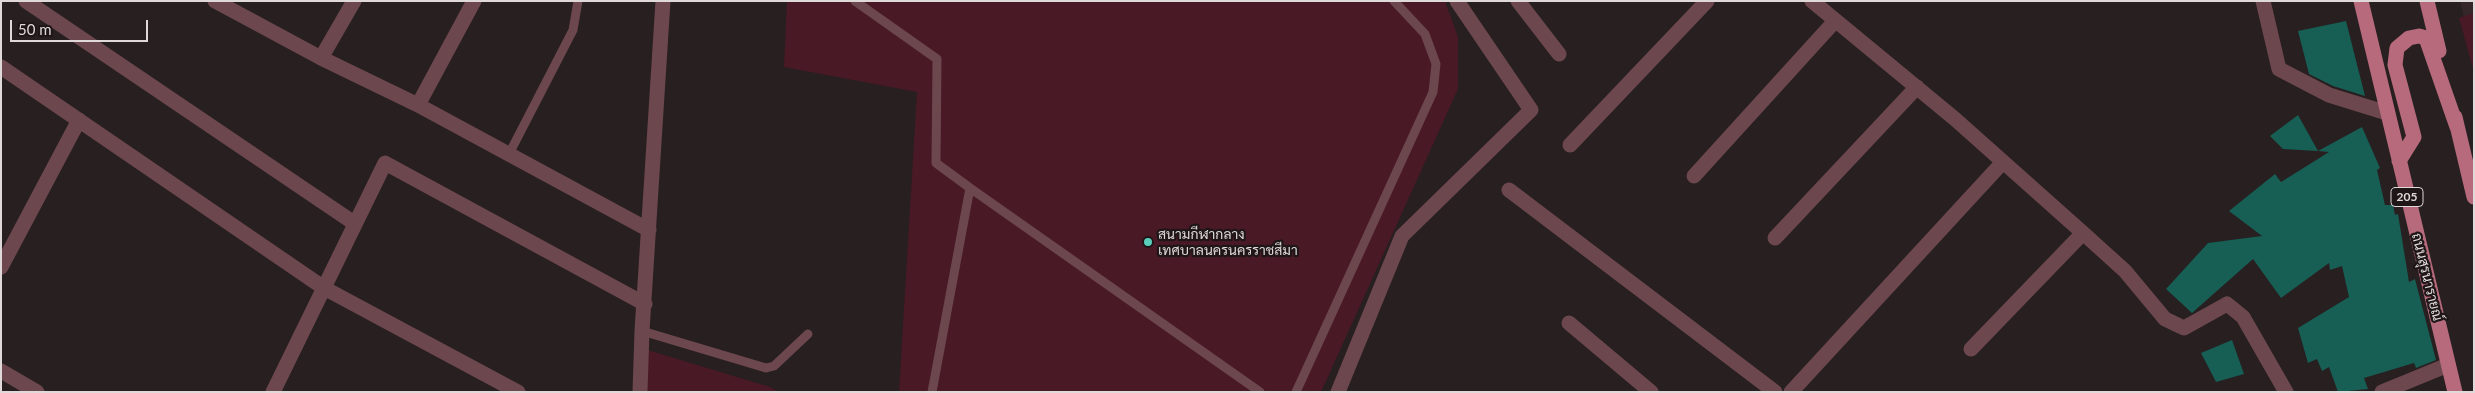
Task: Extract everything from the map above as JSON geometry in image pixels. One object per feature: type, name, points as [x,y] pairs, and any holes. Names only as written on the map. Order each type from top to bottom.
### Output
[{"type":"main road","name":"ถนนสุรนารายณ์","points":[[2362,1],[2454,392]]},
{"type":"main road","points":[[2427,1],[2474,197]]},
{"type":"main road","points":[[2399,162],[2414,137],[2395,65],[2397,48],[2409,38],[2419,36],[2426,38],[2457,127]]},
{"type":"street","points":[[26,1],[354,223]]},
{"type":"street","points":[[215,1],[238,7],[321,58],[418,105],[649,230]]},
{"type":"street","points":[[321,58],[354,1]]},
{"type":"street","points":[[418,105],[474,1]]},
{"type":"street","points":[[640,392],[642,331],[663,1]]},
{"type":"street","points":[[1338,392],[1402,236],[1532,110],[1457,1]]},
{"type":"street","points":[[1518,1],[1559,54]]},
{"type":"street","points":[[1570,145],[1708,1]]},
{"type":"street","points":[[1812,1],[1917,87],[2083,233],[2125,271],[2165,319],[2184,328],[2227,304],[2243,317],[2286,392]]},
{"type":"street","points":[[2262,1],[2279,69],[2329,95],[2387,112]]},
{"type":"street","points":[[1694,176],[1835,21]]},
{"type":"street","points":[[1,67],[324,288],[518,392]]},
{"type":"street","points":[[1775,238],[1917,87]]},
{"type":"street","points":[[1,267],[79,120]]},
{"type":"street","points":[[1791,392],[2003,162]]},
{"type":"street","points":[[273,392],[385,163],[644,304]]},
{"type":"street","points":[[1509,190],[1775,392]]},
{"type":"street","points":[[1972,349],[2083,233]]},
{"type":"street","points":[[1569,323],[1651,392]]},
{"type":"street","points":[[2382,392],[2448,365]]},
{"type":"street","points":[[1,371],[37,392]]},
{"type":"lane","points":[[509,154],[573,30],[578,1]]},
{"type":"lane","points":[[855,1],[937,59],[936,163],[1260,392]]},
{"type":"lane","points":[[1296,392],[1433,92],[1436,64],[1425,34],[1394,1]]},
{"type":"lane","points":[[932,392],[970,188]]},
{"type":"lane","points":[[642,331],[766,368],[774,366],[808,334]]},
{"type":"shaded area","name":"สนามกีฬากลาง เทศบาลนครนครราชสีมา","points":[[787,1],[1445,1],[1458,37],[1458,89],[1321,392],[899,392],[917,92],[784,67]]},
{"type":"shaded area","points":[[2460,1],[2474,1],[2474,60]]},
{"type":"shaded area","points":[[2474,13],[2474,72],[2459,18]]},
{"type":"shaded area","points":[[641,348],[770,387],[779,392],[641,392]]},
{"type":"building","points":[[2346,21],[2365,96],[2333,86],[2309,74],[2298,31]]},
{"type":"building","points":[[2298,115],[2318,151],[2283,149],[2270,136]]},
{"type":"building","points":[[2362,127],[2380,168],[2377,170],[2385,205],[2393,205],[2395,215],[2398,214],[2409,282],[2415,279],[2436,360],[2416,368],[2414,363],[2364,378],[2368,389],[2338,392],[2329,367],[2322,371],[2317,359],[2308,363],[2298,328],[2349,297],[2342,266],[2330,270],[2329,263],[2281,298],[2253,259],[2192,313],[2166,289],[2208,243],[2262,236],[2229,211],[2275,174],[2281,182],[2329,152],[2318,151]]},
{"type":"building","points":[[2232,340],[2244,374],[2216,382],[2201,353]]},
{"type":"place","name":"สนามกีฬากลาง เทศบาลนครนครราชสีมา","points":[[1148,242]]}]
